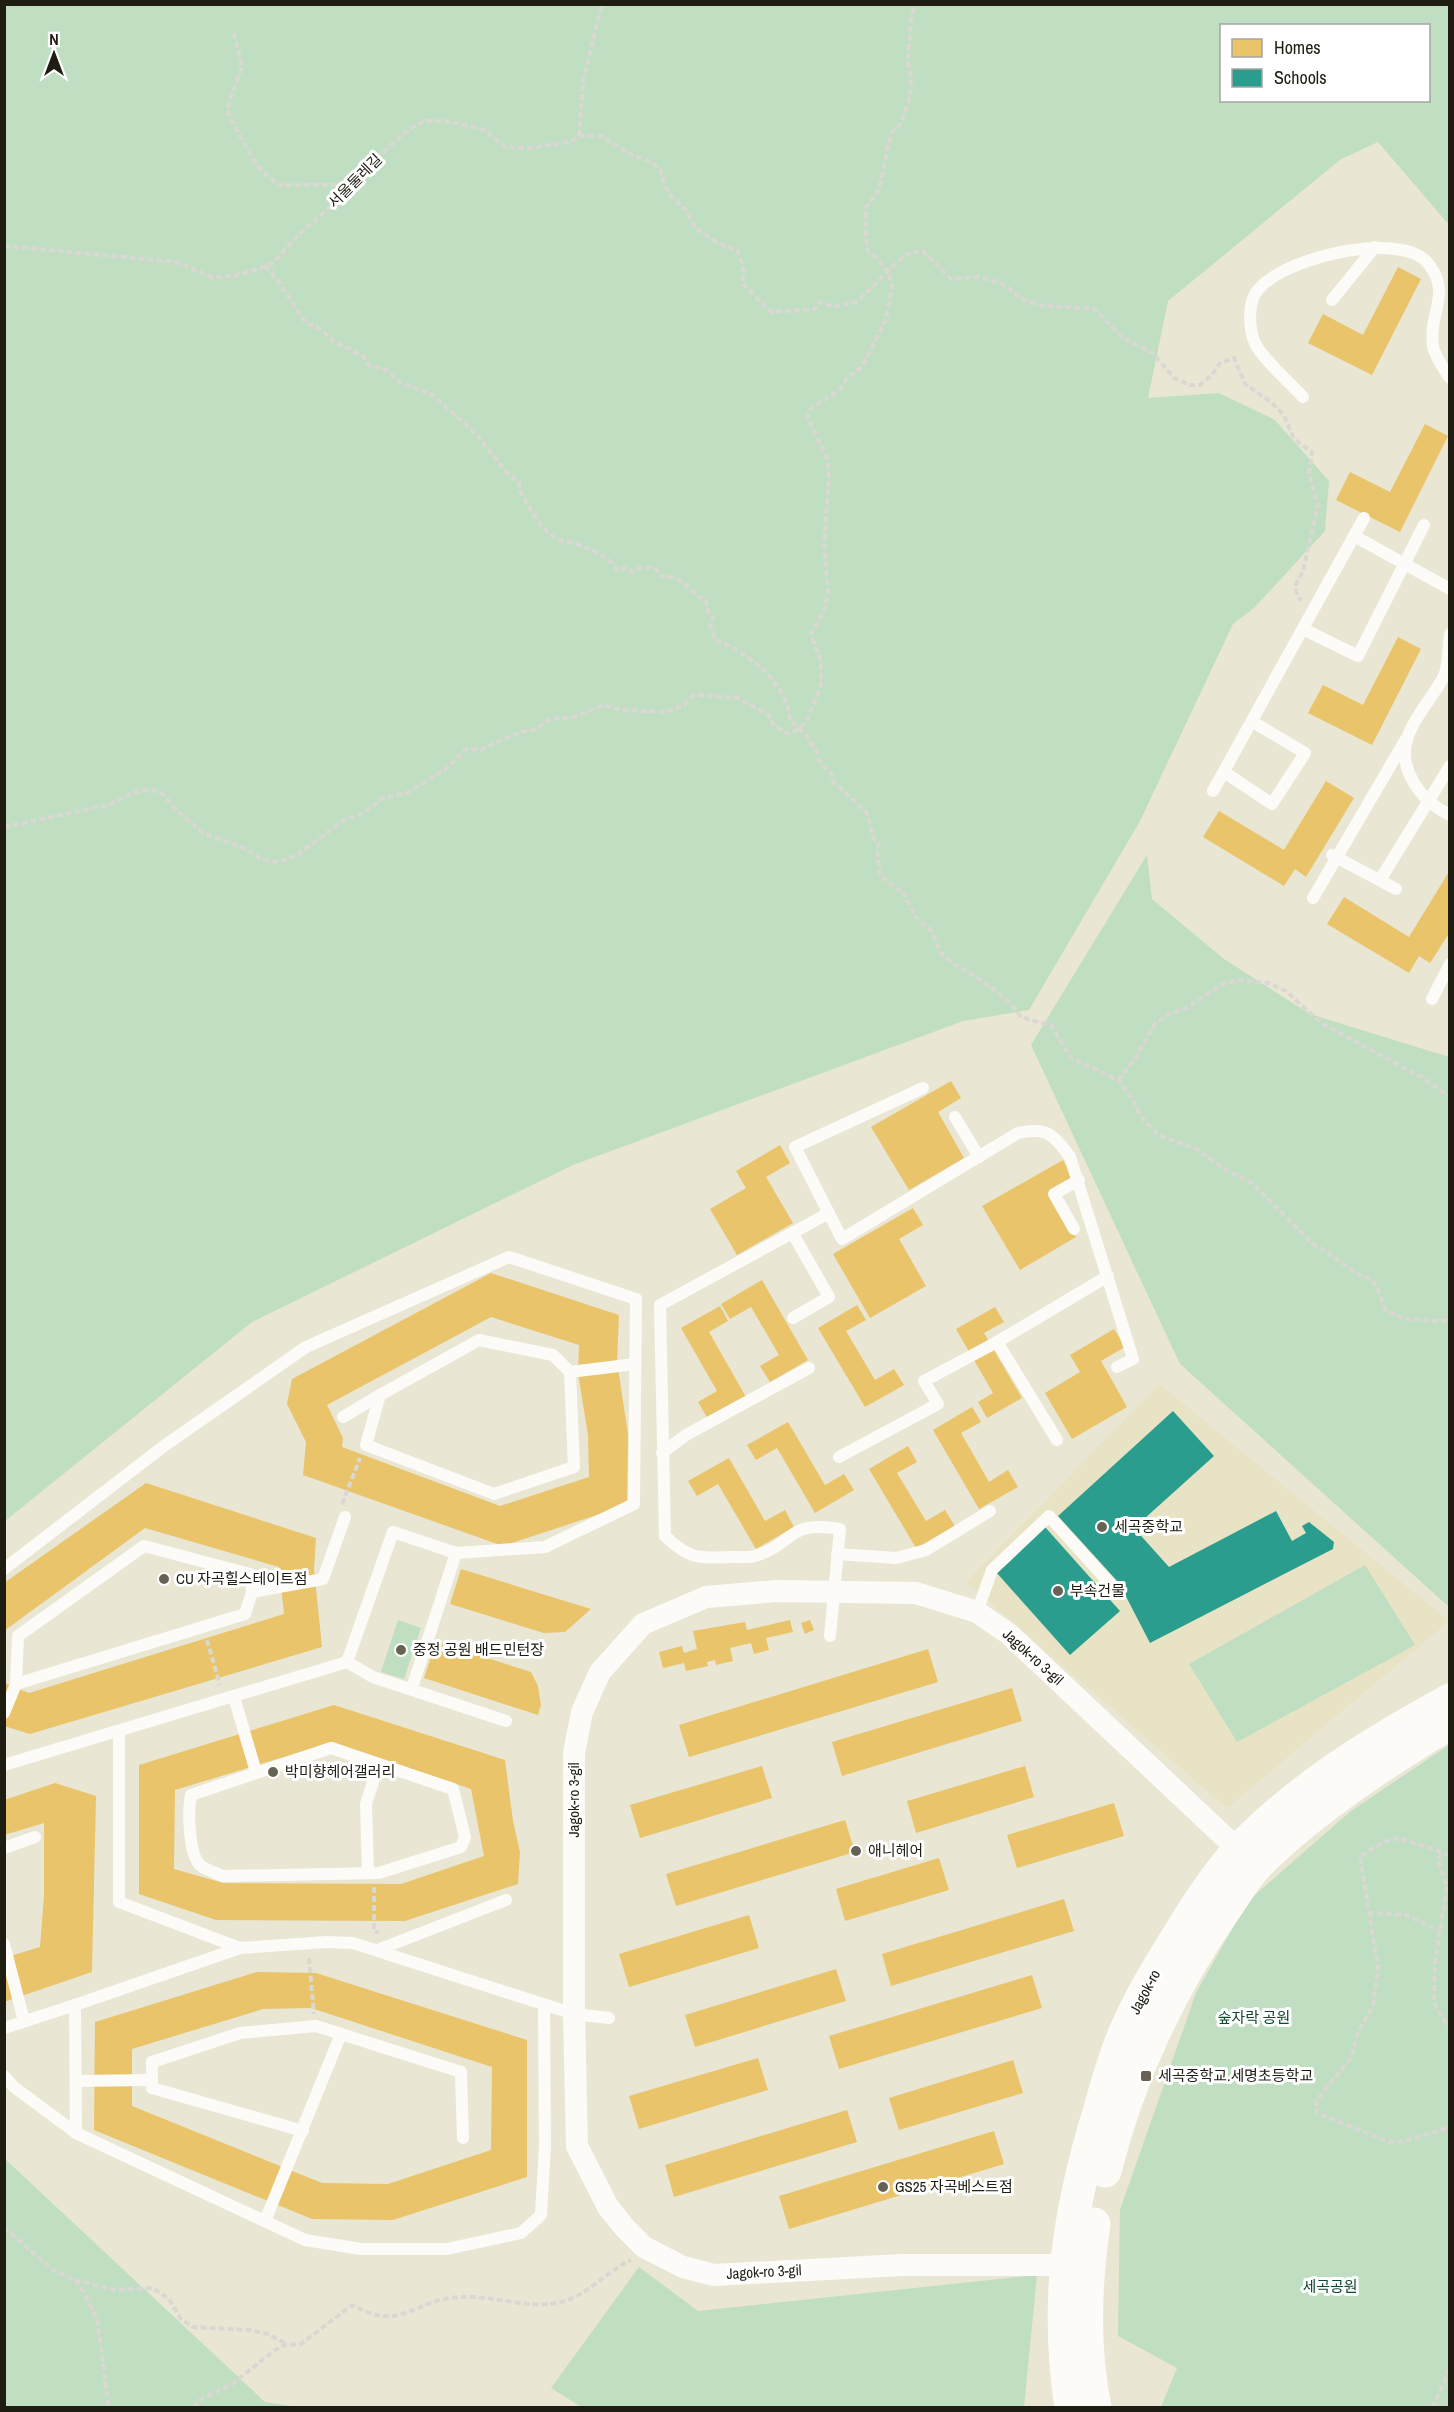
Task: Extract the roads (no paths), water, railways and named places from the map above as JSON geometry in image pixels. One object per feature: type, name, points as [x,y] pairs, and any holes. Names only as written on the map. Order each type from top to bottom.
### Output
[{"type":"main road","name":"Jagok-ro","points":[[1071,2408],[1062,2307],[1098,2203],[1112,2145],[1149,2044],[1172,1993],[1213,1926],[1247,1858],[1292,1802],[1373,1742],[1449,1700]]},
{"type":"main road","name":"Jagok-ro","points":[[1247,1858],[1296,1828],[1449,1723]]},
{"type":"main road","name":"Jagok-ro","points":[[1076,2265],[1087,2332],[1095,2408]]},
{"type":"street","name":"Jagok-ro 3-gil","points":[[1076,2265],[902,2265],[714,2275],[683,2267],[644,2247],[608,2207],[577,2146],[574,2014],[574,1753],[582,1712],[600,1672],[643,1624],[706,1597],[777,1592],[916,1593],[976,1612],[1010,1634],[1247,1858]]},
{"type":"lane","points":[[1332,300],[1375,247]]},
{"type":"lane","points":[[1303,397],[1255,344],[1250,316],[1255,294],[1279,273],[1302,262],[1375,247],[1407,249],[1426,260],[1439,279],[1443,295],[1434,320],[1433,346],[1449,378]]},
{"type":"lane","points":[[1213,791],[1364,518]]},
{"type":"lane","points":[[1303,629],[1358,656],[1424,525]]},
{"type":"lane","points":[[1354,536],[1449,589]]},
{"type":"lane","points":[[1312,898],[1445,674],[1449,634]]},
{"type":"lane","points":[[1224,772],[1272,804],[1305,753],[1252,722]]},
{"type":"lane","points":[[1408,736],[1406,762],[1411,780],[1429,803],[1449,815]]},
{"type":"lane","points":[[1380,880],[1429,803],[1449,766]]},
{"type":"lane","points":[[1335,856],[1396,890]]},
{"type":"lane","points":[[1432,999],[1449,964]]},
{"type":"lane","points":[[923,1088],[795,1147],[842,1239],[1018,1133],[1034,1129],[1048,1133],[1060,1142],[1070,1157],[1108,1275],[1132,1359],[1117,1367]]},
{"type":"lane","points":[[955,1117],[979,1157]]},
{"type":"lane","points":[[1074,1229],[1054,1194],[1079,1180]]},
{"type":"lane","points":[[829,1213],[660,1305],[665,1536],[681,1551],[697,1558],[754,1556],[798,1530],[814,1525],[840,1529],[830,1636]]},
{"type":"lane","points":[[793,1234],[829,1296],[793,1318]]},
{"type":"lane","points":[[4,1569],[164,1446],[306,1347],[509,1257],[636,1299],[634,1504],[545,1547],[456,1553],[393,1532],[347,1662]]},
{"type":"lane","points":[[839,1457],[938,1404],[924,1380],[997,1342],[1108,1275]]},
{"type":"lane","points":[[343,1417],[380,1395],[479,1340],[553,1355],[570,1372],[574,1467],[494,1494],[366,1445],[380,1395]]},
{"type":"lane","points":[[997,1342],[1057,1440]]},
{"type":"lane","points":[[570,1372],[635,1364]]},
{"type":"lane","points":[[662,1453],[686,1436],[809,1368]]},
{"type":"lane","points":[[837,1554],[896,1558],[926,1550],[990,1511]]},
{"type":"lane","points":[[976,1612],[992,1570],[1049,1516],[1113,1587]]},
{"type":"lane","points":[[252,1592],[323,1579],[345,1517]]},
{"type":"lane","points":[[4,1713],[16,1684],[18,1636],[144,1546],[250,1574],[252,1592],[245,1614],[16,1684]]},
{"type":"lane","points":[[412,1688],[456,1553]]},
{"type":"lane","points":[[4,1765],[119,1733],[347,1662],[373,1677],[412,1688],[506,1721]]},
{"type":"lane","points":[[234,1697],[256,1772]]},
{"type":"lane","points":[[119,1733],[119,1902],[240,1948]]},
{"type":"lane","points":[[330,1748],[379,1764],[453,1789],[465,1837],[461,1847],[379,1873],[371,1878],[223,1876],[200,1865],[193,1852],[189,1806],[191,1795],[330,1748]]},
{"type":"lane","points":[[371,1878],[366,1804],[379,1764]]},
{"type":"lane","points":[[4,1848],[35,1837]]},
{"type":"lane","points":[[380,1949],[506,1900]]},
{"type":"lane","points":[[4,2028],[240,1948],[327,1942],[353,1943],[380,1949],[544,2005],[574,2014],[609,2018]]},
{"type":"lane","points":[[4,1944],[24,2021]]},
{"type":"lane","points":[[75,2005],[76,2133]]},
{"type":"lane","points":[[4,2076],[14,2087],[76,2133],[305,2240],[361,2249],[447,2249],[521,2233],[541,2215],[545,2146],[544,2005]]},
{"type":"lane","points":[[303,2131],[152,2088],[150,2080],[152,2062],[240,2033],[316,2026],[461,2072],[463,2138]]},
{"type":"lane","points":[[265,2222],[341,2034]]},
{"type":"lane","points":[[77,2081],[150,2080]]},
{"type":"place","name":"세곡중학교","points":[[1102,1527]]},
{"type":"place","name":"CU 자곡힐스테이트점","points":[[164,1579]]},
{"type":"place","name":"부속건물","points":[[1058,1591]]},
{"type":"place","name":"중정 공원 배드민턴장","points":[[401,1650]]},
{"type":"place","name":"박미향헤어갤러리","points":[[273,1772]]},
{"type":"place","name":"애니헤어","points":[[856,1851]]},
{"type":"place","name":"세곡중학교.세명초등학교","points":[[1146,2076]]},
{"type":"place","name":"GS25 자곡베스트점","points":[[883,2187]]},
{"type":"park label","name":"숲자락 공원","points":[[1254,2018]]},
{"type":"park label","name":"세곡공원","points":[[1330,2287]]}]
